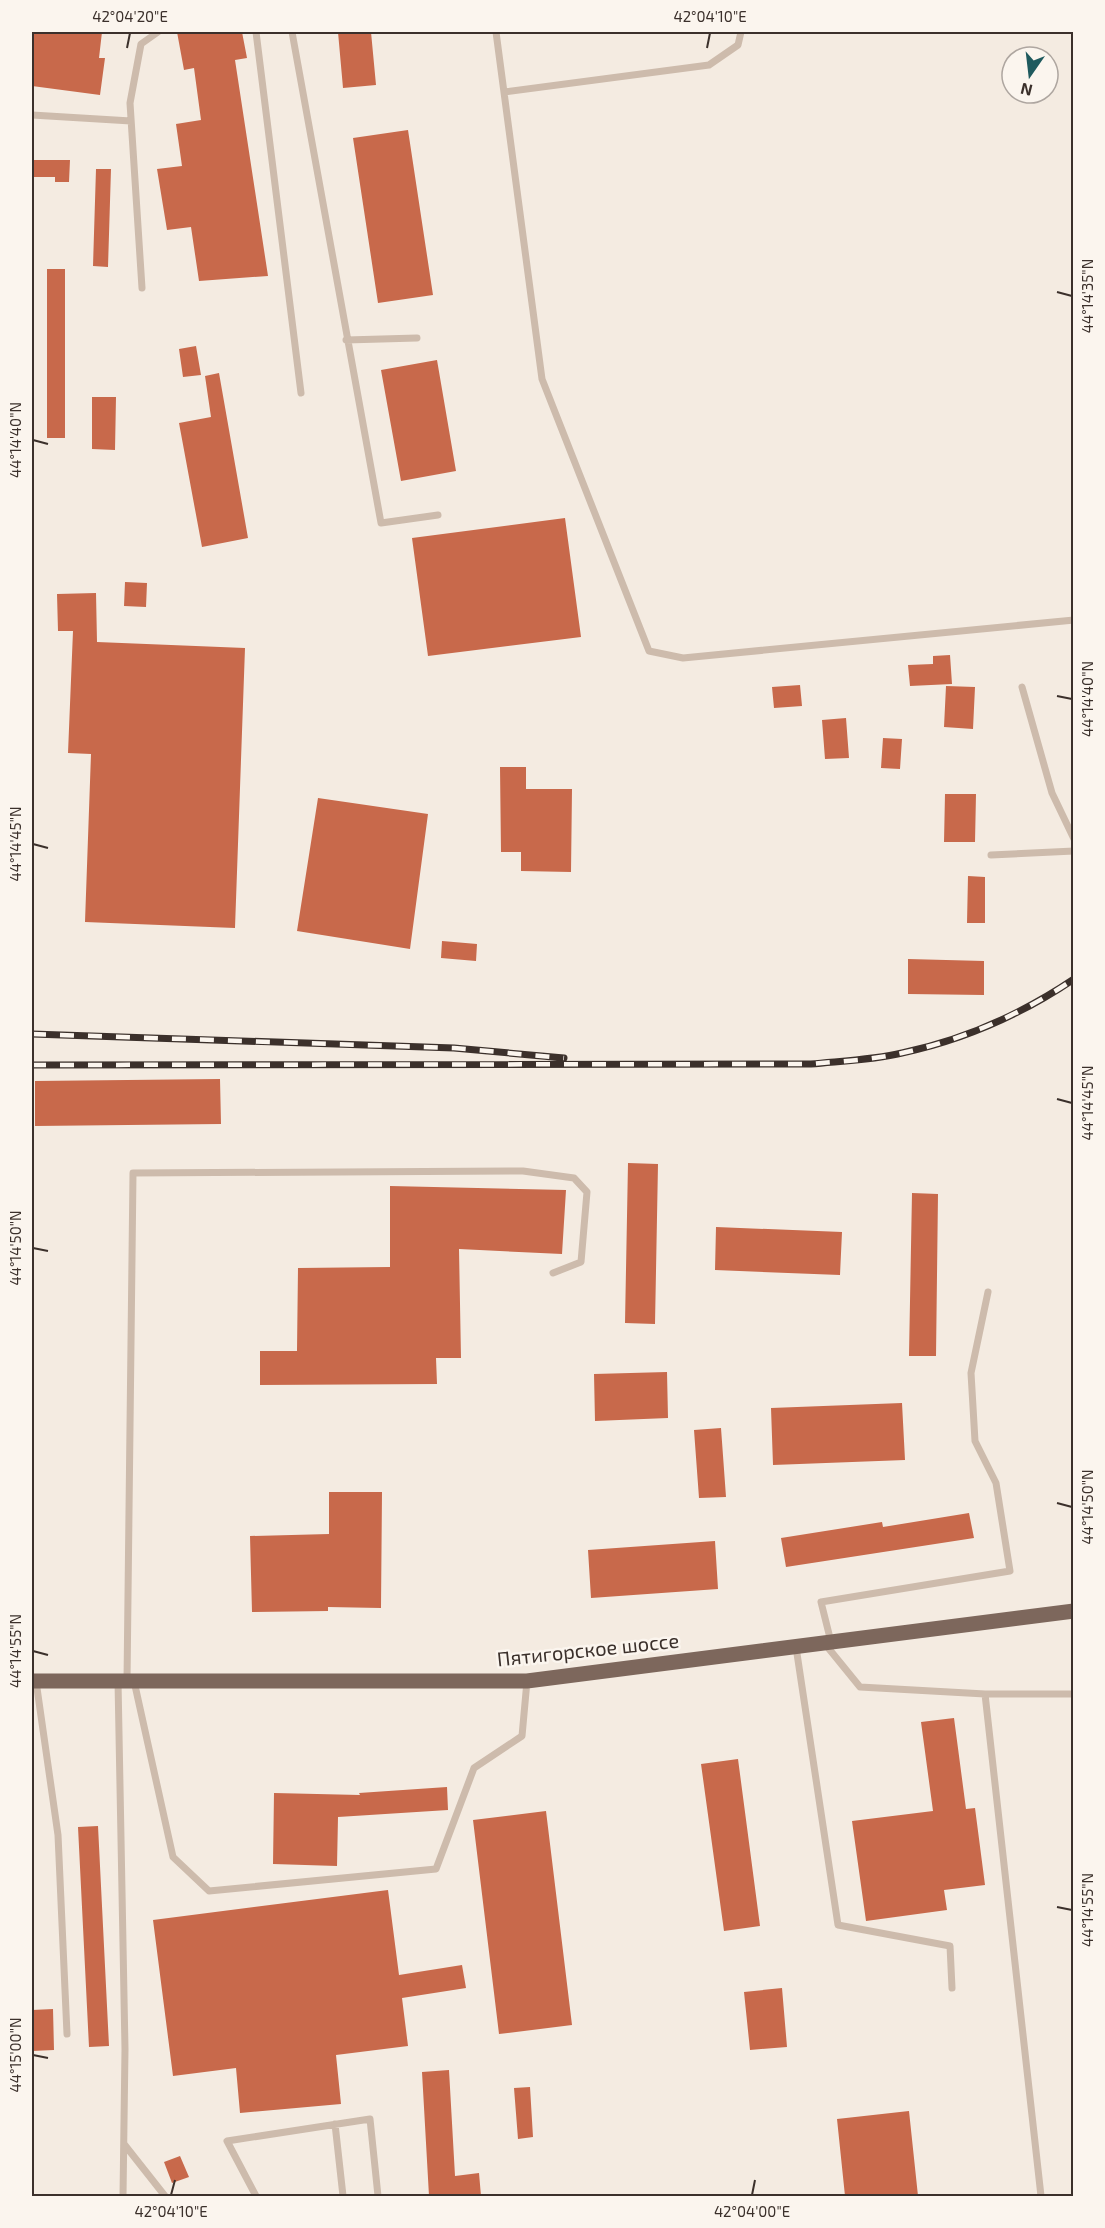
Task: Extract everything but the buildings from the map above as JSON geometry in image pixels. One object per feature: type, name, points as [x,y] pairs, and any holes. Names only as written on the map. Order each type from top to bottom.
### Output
[{"type":"main road","name":"Пятигорское шоссе","points":[[34,1681],[526,1681],[1074,1611]]},
{"type":"lane","points":[[142,288],[130,103],[141,44],[158,32]]},
{"type":"lane","points":[[256,32],[302,393]]},
{"type":"lane","points":[[292,32],[381,523],[438,514]]},
{"type":"lane","points":[[496,32],[542,379],[649,651],[683,658],[1074,620]]},
{"type":"lane","points":[[504,92],[709,65],[723,58],[738,45],[741,32]]},
{"type":"lane","points":[[32,115],[131,121]]},
{"type":"lane","points":[[346,340],[417,338]]},
{"type":"lane","points":[[1022,687],[1053,793],[1074,839]]},
{"type":"lane","points":[[991,855],[1074,850]]},
{"type":"lane","points":[[123,2196],[133,1173],[522,1171],[574,1178],[587,1192],[581,1262],[553,1273]]},
{"type":"lane","points":[[988,1292],[971,1373],[975,1441],[996,1483],[1010,1571],[821,1602],[828,1643],[860,1687],[986,1694],[1074,1694]]},
{"type":"lane","points":[[796,1647],[838,1925],[950,1946],[952,1988]]},
{"type":"lane","points":[[34,1681],[58,1835],[67,2034]]},
{"type":"lane","points":[[127,1681],[172,1857],[209,1891],[436,1869],[474,1768],[522,1736],[526,1681]]},
{"type":"lane","points":[[986,1694],[1041,2196]]},
{"type":"lane","points":[[255,2196],[227,2140],[369,2119],[378,2196]]},
{"type":"lane","points":[[335,2124],[343,2196]]},
{"type":"lane","points":[[124,2144],[165,2196]]},
{"type":"railway","points":[[32,1065],[811,1064],[868,1059],[925,1048],[947,1041],[1034,1004],[1074,979]]},
{"type":"railway","points":[[32,1034],[454,1048],[564,1058]]}]
